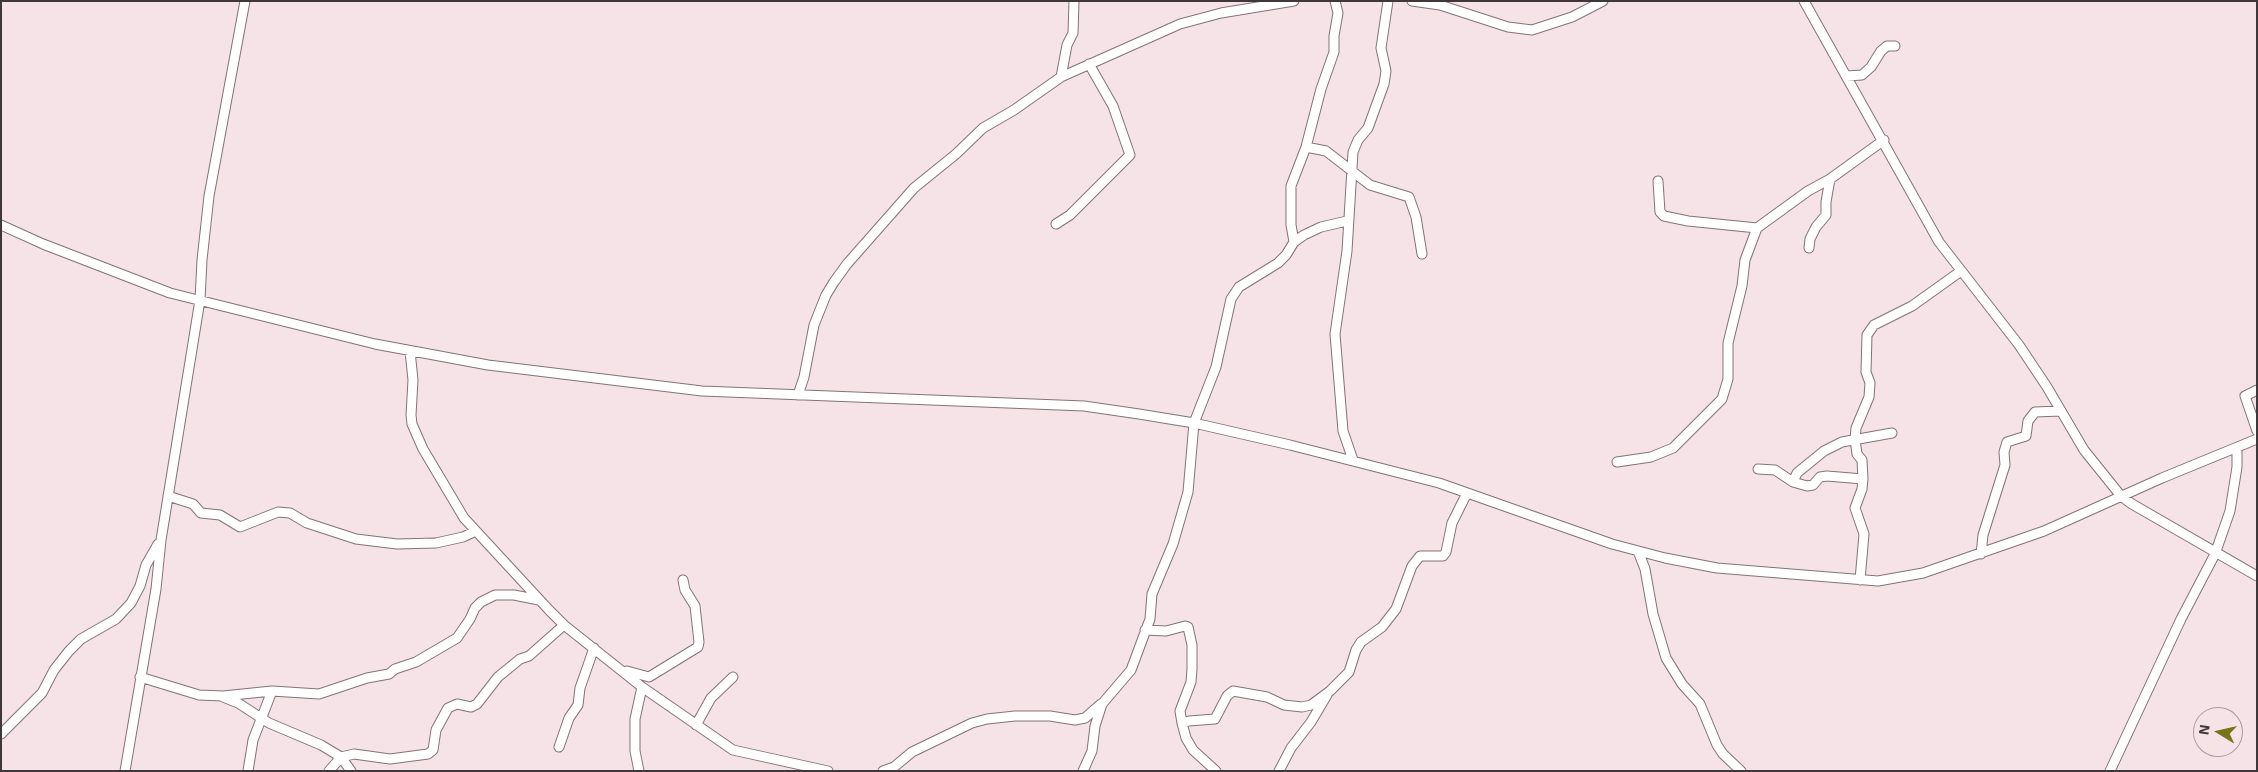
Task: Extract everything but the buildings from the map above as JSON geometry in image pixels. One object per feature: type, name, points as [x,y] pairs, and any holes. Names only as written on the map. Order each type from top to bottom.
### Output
[{"type":"street","points":[[125,771],[156,589],[160,540],[200,300],[200,279],[210,196],[245,1]]},
{"type":"street","points":[[1062,77],[1067,45],[1073,33],[1074,1]]},
{"type":"street","points":[[798,394],[804,377],[814,325],[822,304],[847,264],[914,188],[956,154],[974,135],[1062,77],[1180,24],[1221,13],[1294,1]]},
{"type":"street","points":[[1294,242],[1290,225],[1291,186],[1306,147],[1321,89],[1334,52],[1334,36],[1338,13],[1335,1]]},
{"type":"street","points":[[1353,460],[1343,431],[1335,334],[1345,271],[1353,152],[1368,128],[1386,71],[1382,48],[1388,1]]},
{"type":"street","points":[[1412,1],[1440,5],[1508,28],[1532,30],[1572,17],[1603,1]]},
{"type":"street","points":[[1804,1],[1884,140],[1939,242],[2019,345],[2047,387],[2084,450],[2121,496],[2215,554],[2257,576]]},
{"type":"street","points":[[1846,76],[1862,74],[1871,67],[1881,51],[1887,46],[1895,46]]},
{"type":"street","points":[[1056,224],[1070,215],[1130,155],[1113,106],[1089,64]]},
{"type":"street","points":[[1617,462],[1650,458],[1673,448],[1722,399],[1728,379],[1728,343],[1742,286],[1745,260],[1757,228],[1884,140]]},
{"type":"street","points":[[1306,147],[1326,151],[1370,185],[1409,197],[1416,217],[1422,254]]},
{"type":"street","points":[[1810,248],[1810,239],[1816,227],[1826,215],[1830,179]]},
{"type":"street","points":[[1658,182],[1660,212],[1664,216],[1688,221],[1757,228]]},
{"type":"street","points":[[883,771],[894,767],[912,752],[972,723],[987,718],[1050,716],[1075,720],[1085,718],[1102,704],[1131,670],[1144,630],[1150,619],[1152,594],[1174,544],[1188,492],[1194,423],[1212,381],[1223,340],[1227,309],[1236,290],[1278,263],[1286,255],[1294,242],[1321,227],[1347,222]]},
{"type":"street","points":[[1,225],[153,288],[375,344],[410,351],[488,365],[702,391],[1084,406],[1194,423],[1353,460],[1439,483],[1612,544],[1717,568],[1860,580],[1898,579],[1981,554],[2044,531],[2121,496],[2257,439]]},
{"type":"street","points":[[1860,580],[1864,534],[1855,508],[1862,489],[1863,479],[1862,460],[1856,454],[1855,439],[1856,428],[1869,398],[1870,383],[1866,372],[1867,335],[1870,329],[1881,321],[1912,306],[1961,271]]},
{"type":"street","points":[[410,351],[413,380],[411,415],[417,437],[459,510],[539,600],[564,625],[642,687],[733,750],[828,771]]},
{"type":"street","points":[[2257,390],[2245,396],[2257,431]]},
{"type":"street","points":[[1981,554],[1982,535],[2005,465],[2004,452],[2007,442],[2026,436],[2028,421],[2035,412],[2060,411]]},
{"type":"street","points":[[1793,482],[1797,473],[1824,450],[1842,442],[1892,433]]},
{"type":"street","points":[[2110,771],[2181,619],[2215,554],[2230,511],[2237,467],[2237,448]]},
{"type":"street","points":[[1758,470],[1775,470],[1793,482],[1807,486],[1813,485],[1820,478],[1827,476],[1863,479]]},
{"type":"street","points":[[1182,723],[1216,719],[1227,696],[1233,691],[1267,697],[1284,705],[1302,707],[1311,705],[1330,691],[1349,672],[1356,650],[1362,642],[1382,627],[1392,615],[1401,599],[1412,566],[1420,556],[1443,556],[1446,552],[1452,523],[1467,493]]},
{"type":"street","points":[[168,496],[192,504],[202,513],[220,514],[240,527],[278,512],[290,513],[307,523],[356,539],[397,544],[436,542],[463,537],[476,531]]},
{"type":"street","points":[[1,734],[42,693],[54,670],[69,651],[81,639],[116,619],[131,603],[140,586],[146,566],[160,540]]},
{"type":"street","points":[[1638,551],[1646,569],[1653,614],[1666,658],[1682,684],[1700,704],[1717,745],[1723,754],[1741,771]]},
{"type":"street","points":[[622,670],[649,677],[698,648],[699,642],[694,606],[685,590],[683,580]]},
{"type":"street","points":[[140,677],[187,693],[223,696],[272,691],[319,694],[367,678],[389,674],[395,669],[416,662],[457,638],[470,620],[475,608],[495,595],[514,595],[539,600]]},
{"type":"street","points":[[329,771],[341,757],[354,754],[403,759],[428,754],[433,750],[436,730],[448,708],[456,704],[472,707],[477,704],[498,677],[520,659],[529,656],[564,625]]},
{"type":"street","points":[[1144,630],[1166,631],[1185,626],[1188,627],[1190,632],[1192,669],[1191,682],[1180,711],[1182,723],[1186,738],[1193,750],[1216,771]]},
{"type":"street","points":[[558,747],[569,718],[578,705],[581,682],[594,648]]},
{"type":"street","points":[[649,677],[663,700]]},
{"type":"street","points":[[696,725],[711,698],[733,677]]},
{"type":"street","points":[[639,771],[635,751],[635,719],[642,687]]},
{"type":"street","points":[[248,771],[253,740],[272,691]]},
{"type":"street","points":[[1279,771],[1291,748],[1311,722],[1330,691]]},
{"type":"street","points":[[223,696],[262,718],[321,745],[341,757],[351,771]]},
{"type":"street","points":[[1083,771],[1092,751],[1095,726],[1102,704]]},
{"type":"street","points":[[783,762],[790,771]]}]
